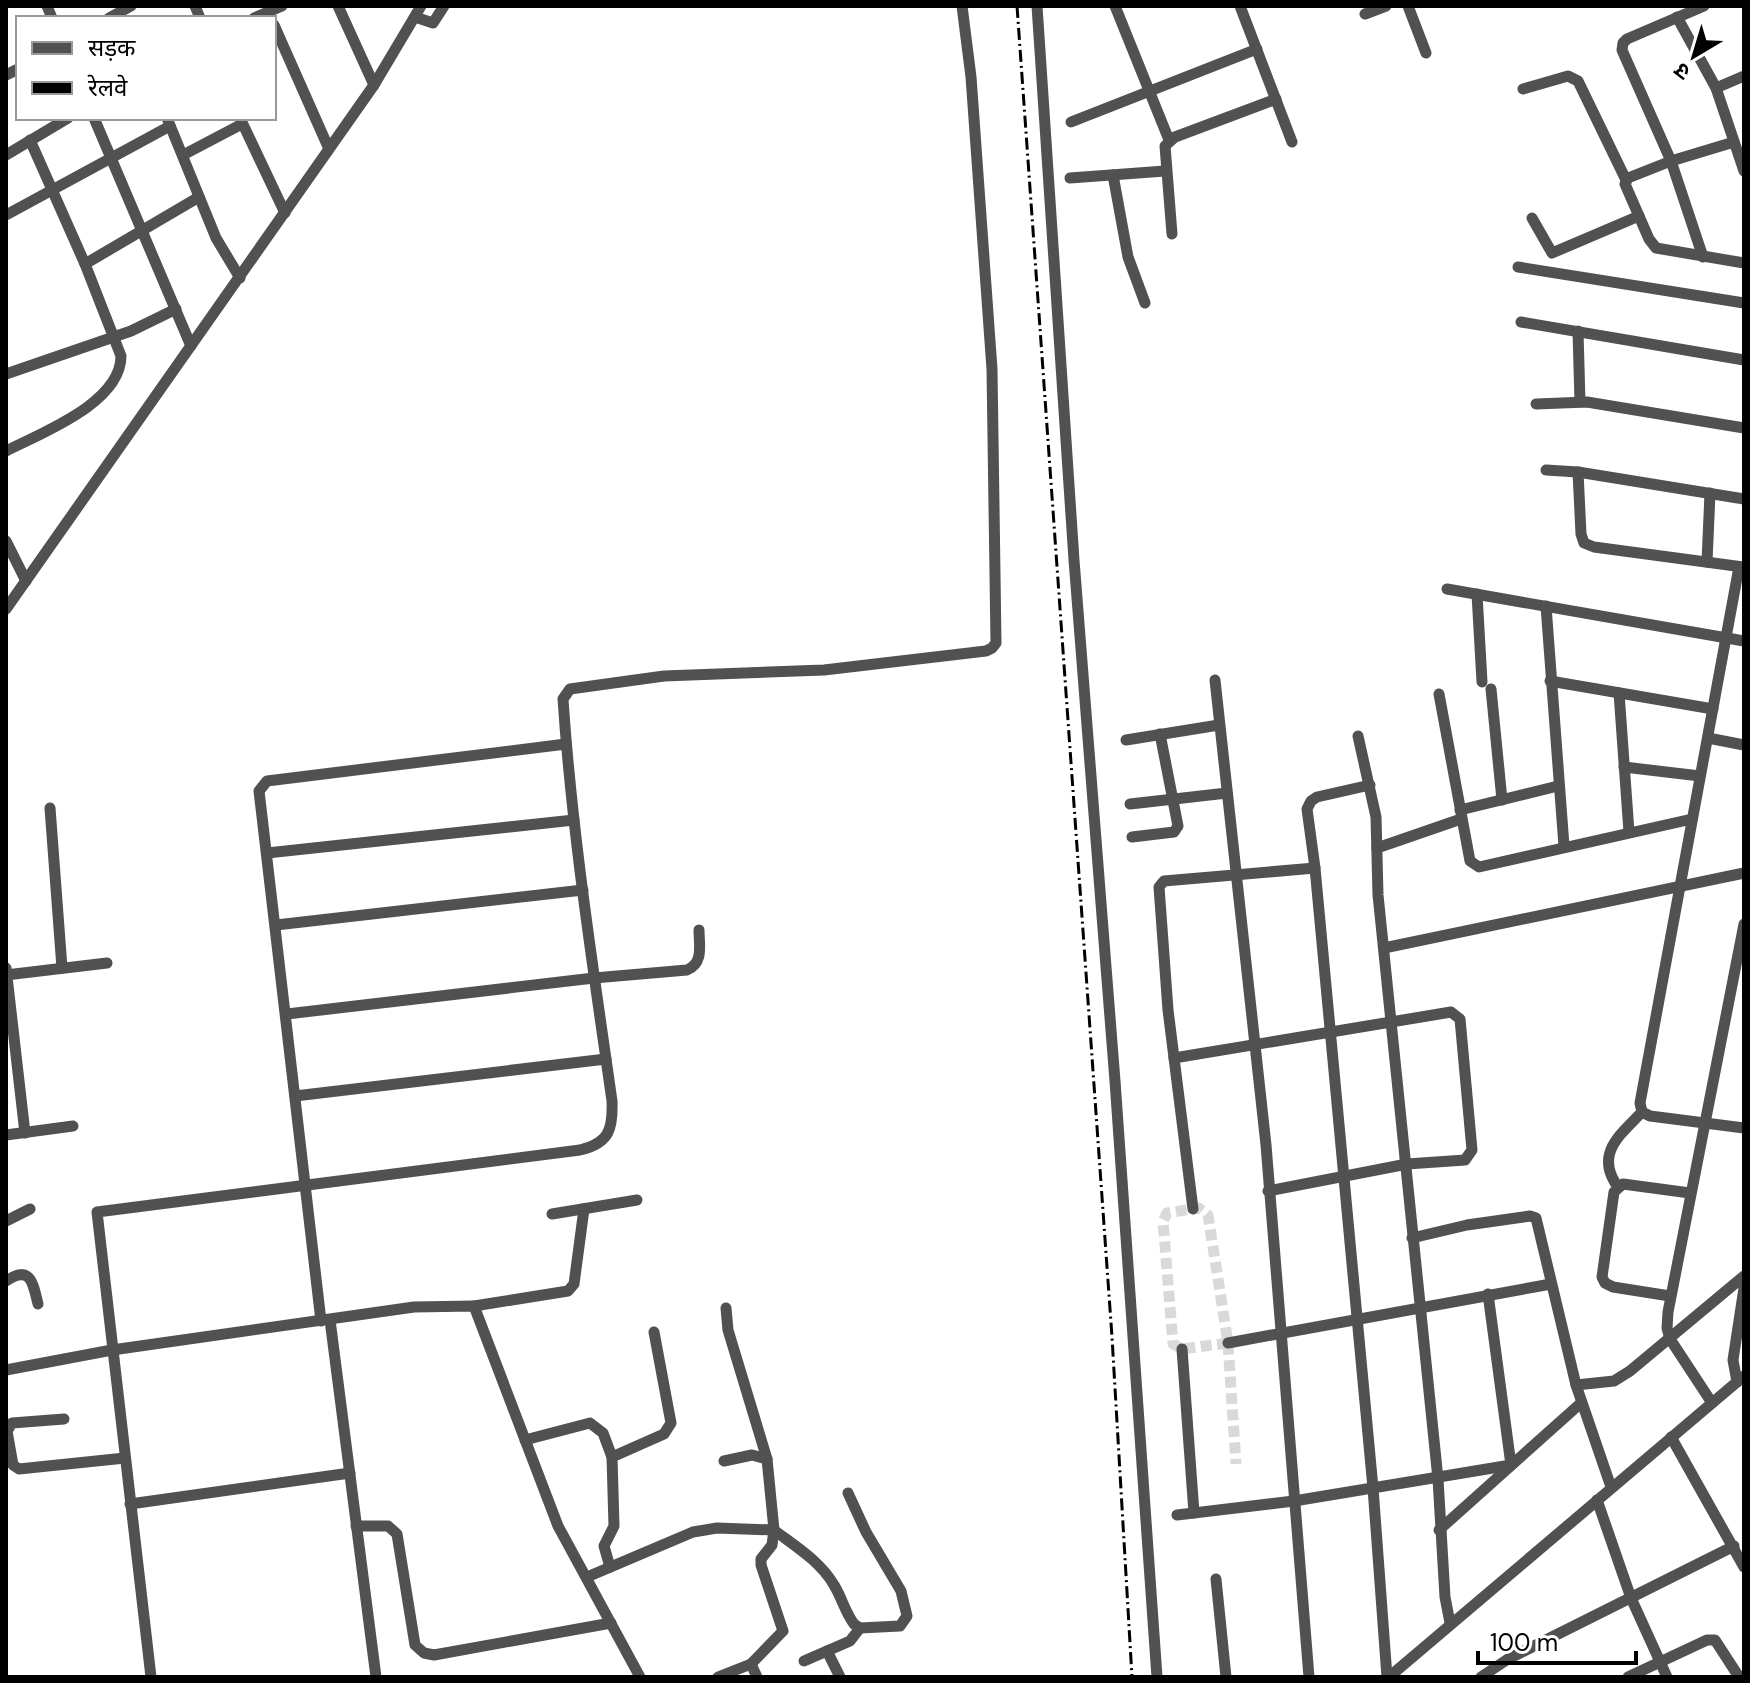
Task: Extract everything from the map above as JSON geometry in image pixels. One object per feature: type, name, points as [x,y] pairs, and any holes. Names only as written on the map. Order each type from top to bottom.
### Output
[{"type":"street","points":[[115,14],[131,6]]},
{"type":"street","points":[[270,15],[282,6]]},
{"type":"street","points":[[338,6],[374,85]]},
{"type":"street","points":[[6,609],[374,85],[418,12],[433,23],[444,6]]},
{"type":"street","points":[[151,1677],[97,1212],[592,1147],[609,1133],[613,1121],[566,744],[563,699],[570,689],[664,676],[799,672],[986,651],[996,643],[992,369],[971,77],[962,6]]},
{"type":"street","points":[[1037,6],[1074,560],[1157,1677]]},
{"type":"street","points":[[1115,6],[1169,140]]},
{"type":"street","points":[[1240,6],[1292,142]]},
{"type":"street","points":[[1365,14],[1386,6]]},
{"type":"street","points":[[1408,6],[1426,53]]},
{"type":"street","points":[[1702,6],[1627,39],[1622,50],[1671,161],[1703,257]]},
{"type":"street","points":[[1677,17],[1716,88],[1744,171]]},
{"type":"street","points":[[276,30],[329,149]]},
{"type":"street","points":[[1071,122],[1257,49]]},
{"type":"street","points":[[276,61],[287,55]]},
{"type":"street","points":[[1523,89],[1568,76],[1578,81],[1626,180],[1649,239],[1656,248],[1744,263]]},
{"type":"street","points":[[1716,88],[1744,76]]},
{"type":"street","points":[[1172,234],[1163,153],[1169,140],[1276,99]]},
{"type":"street","points":[[6,155],[65,120]]},
{"type":"street","points":[[95,120],[191,346]]},
{"type":"street","points":[[6,215],[169,121],[222,248],[240,278]]},
{"type":"street","points":[[183,155],[241,121],[285,213]]},
{"type":"street","points":[[6,451],[94,403],[121,365],[121,356],[85,264],[30,140]]},
{"type":"street","points":[[1626,180],[1671,161],[1734,142]]},
{"type":"street","points":[[1070,178],[1165,171]]},
{"type":"street","points":[[1113,175],[1128,257],[1145,303]]},
{"type":"street","points":[[85,264],[199,197]]},
{"type":"street","points":[[1532,218],[1552,253],[1639,216]]},
{"type":"street","points":[[1518,267],[1744,303]]},
{"type":"street","points":[[6,374],[113,337],[176,309]]},
{"type":"street","points":[[1521,322],[1744,360]]},
{"type":"street","points":[[1578,331],[1580,402]]},
{"type":"street","points":[[1536,404],[1580,402],[1744,428]]},
{"type":"street","points":[[1546,470],[1578,472],[1744,499]]},
{"type":"street","points":[[1578,472],[1584,543],[1594,547],[1742,567],[1678,887],[1640,1103],[1642,1112]]},
{"type":"street","points":[[1707,562],[1710,493]]},
{"type":"street","points":[[6,541],[26,581]]},
{"type":"street","points":[[1447,589],[1744,641]]},
{"type":"street","points":[[1477,594],[1502,800]]},
{"type":"street","points":[[1546,606],[1564,846]]},
{"type":"street","points":[[1215,680],[1256,1044],[1309,1677]]},
{"type":"street","points":[[1550,681],[1713,709]]},
{"type":"street","points":[[1619,693],[1629,832]]},
{"type":"street","points":[[1439,694],[1470,861],[1479,867],[1692,819]]},
{"type":"street","points":[[1126,740],[1219,725]]},
{"type":"street","points":[[1132,837],[1176,830],[1160,734]]},
{"type":"street","points":[[1358,736],[1376,817],[1378,895],[1393,1022],[1450,1623]]},
{"type":"street","points":[[1708,738],[1744,745]]},
{"type":"street","points":[[376,1677],[350,1473],[304,1186],[287,1014],[259,791],[267,781],[566,744]]},
{"type":"street","points":[[1624,767],[1700,776]]},
{"type":"street","points":[[1370,785],[1311,801],[1307,809],[1345,1177],[1388,1677]]},
{"type":"street","points":[[1377,848],[1460,814],[1558,786]]},
{"type":"street","points":[[1130,804],[1227,793]]},
{"type":"street","points":[[50,808],[62,968]]},
{"type":"street","points":[[267,853],[574,820]]},
{"type":"street","points":[[1193,1209],[1174,1058],[1159,887],[1164,881],[1315,868]]},
{"type":"street","points":[[1384,948],[1744,873]]},
{"type":"street","points":[[276,925],[583,890]]},
{"type":"street","points":[[1712,1403],[1670,1339],[1667,1328],[1670,1296],[1744,924]]},
{"type":"street","points":[[287,1014],[693,968],[700,958],[699,930]]},
{"type":"street","points":[[6,974],[107,963]]},
{"type":"street","points":[[6,968],[25,1133]]},
{"type":"street","points":[[1174,1058],[1451,1012],[1460,1019],[1472,1150],[1470,1156],[1465,1160],[1407,1164],[1268,1191]]},
{"type":"street","points":[[295,1096],[606,1059]]},
{"type":"street","points":[[1642,1112],[1650,1116],[1744,1128]]},
{"type":"street","points":[[1618,1187],[1609,1175],[1607,1162],[1610,1150],[1642,1112]]},
{"type":"street","points":[[6,1135],[73,1126]]},
{"type":"street","points":[[1670,1296],[1605,1283],[1602,1260],[1618,1187],[1623,1184],[1690,1193]]},
{"type":"street","points":[[552,1214],[637,1200]]},
{"type":"street","points":[[6,1221],[30,1209]]},
{"type":"street","points":[[6,1370],[112,1350],[414,1307],[474,1306],[568,1291],[574,1284],[584,1209]]},
{"type":"street","points":[[1412,1238],[1467,1225],[1530,1216],[1536,1218],[1581,1403],[1611,1487]]},
{"type":"street","points":[[6,1265],[32,1280],[38,1304]]},
{"type":"street","points":[[6,1281],[23,1274]]},
{"type":"street","points":[[1576,1385],[1614,1381],[1670,1339],[1744,1276]]},
{"type":"street","points":[[1228,1343],[1551,1284]]},
{"type":"street","points":[[1388,1677],[1740,1379],[1733,1360],[1744,1288]]},
{"type":"street","points":[[1488,1294],[1511,1465]]},
{"type":"street","points":[[474,1306],[558,1526],[640,1677]]},
{"type":"street","points":[[718,1677],[751,1664],[783,1631],[761,1565],[761,1559],[772,1545],[774,1530],[767,1459],[728,1330],[726,1308]]},
{"type":"street","points":[[612,1457],[664,1434],[671,1423],[654,1332]]},
{"type":"street","points":[[1182,1349],[1194,1513]]},
{"type":"street","points":[[1439,1530],[1581,1403]]},
{"type":"street","points":[[64,1419],[12,1423],[7,1431],[13,1465],[19,1469],[125,1458]]},
{"type":"street","points":[[525,1440],[590,1423],[603,1433],[612,1457],[614,1526],[604,1546],[610,1567]]},
{"type":"street","points":[[1671,1437],[1744,1567]]},
{"type":"street","points":[[724,1461],[752,1455],[767,1459]]},
{"type":"street","points":[[1177,1515],[1294,1501],[1511,1465]]},
{"type":"street","points":[[130,1504],[350,1473]]},
{"type":"street","points":[[587,1577],[693,1532],[717,1528],[774,1530],[823,1570],[833,1583],[848,1617],[860,1628],[900,1626],[907,1616],[901,1591],[866,1532],[848,1493]]},
{"type":"street","points":[[1597,1500],[1631,1598],[1667,1677]]},
{"type":"street","points":[[356,1526],[388,1526],[397,1534],[415,1645],[424,1653],[434,1655],[611,1623]]},
{"type":"street","points":[[1481,1677],[1508,1659],[1734,1546]]},
{"type":"street","points":[[1216,1579],[1226,1677]]},
{"type":"street","points":[[804,1661],[850,1641],[860,1628]]},
{"type":"street","points":[[1628,1677],[1707,1640],[1715,1640],[1720,1645],[1739,1677]]},
{"type":"street","points":[[827,1651],[840,1677]]},
{"type":"street","points":[[751,1664],[757,1677]]},
{"type":"tunnel","points":[[1228,1343],[1182,1349],[1173,1344],[1163,1221],[1167,1213],[1199,1208],[1208,1215],[1228,1343],[1236,1464]]},
{"type":"railway","points":[[1017,6],[1112,1337],[1132,1677]]}]
